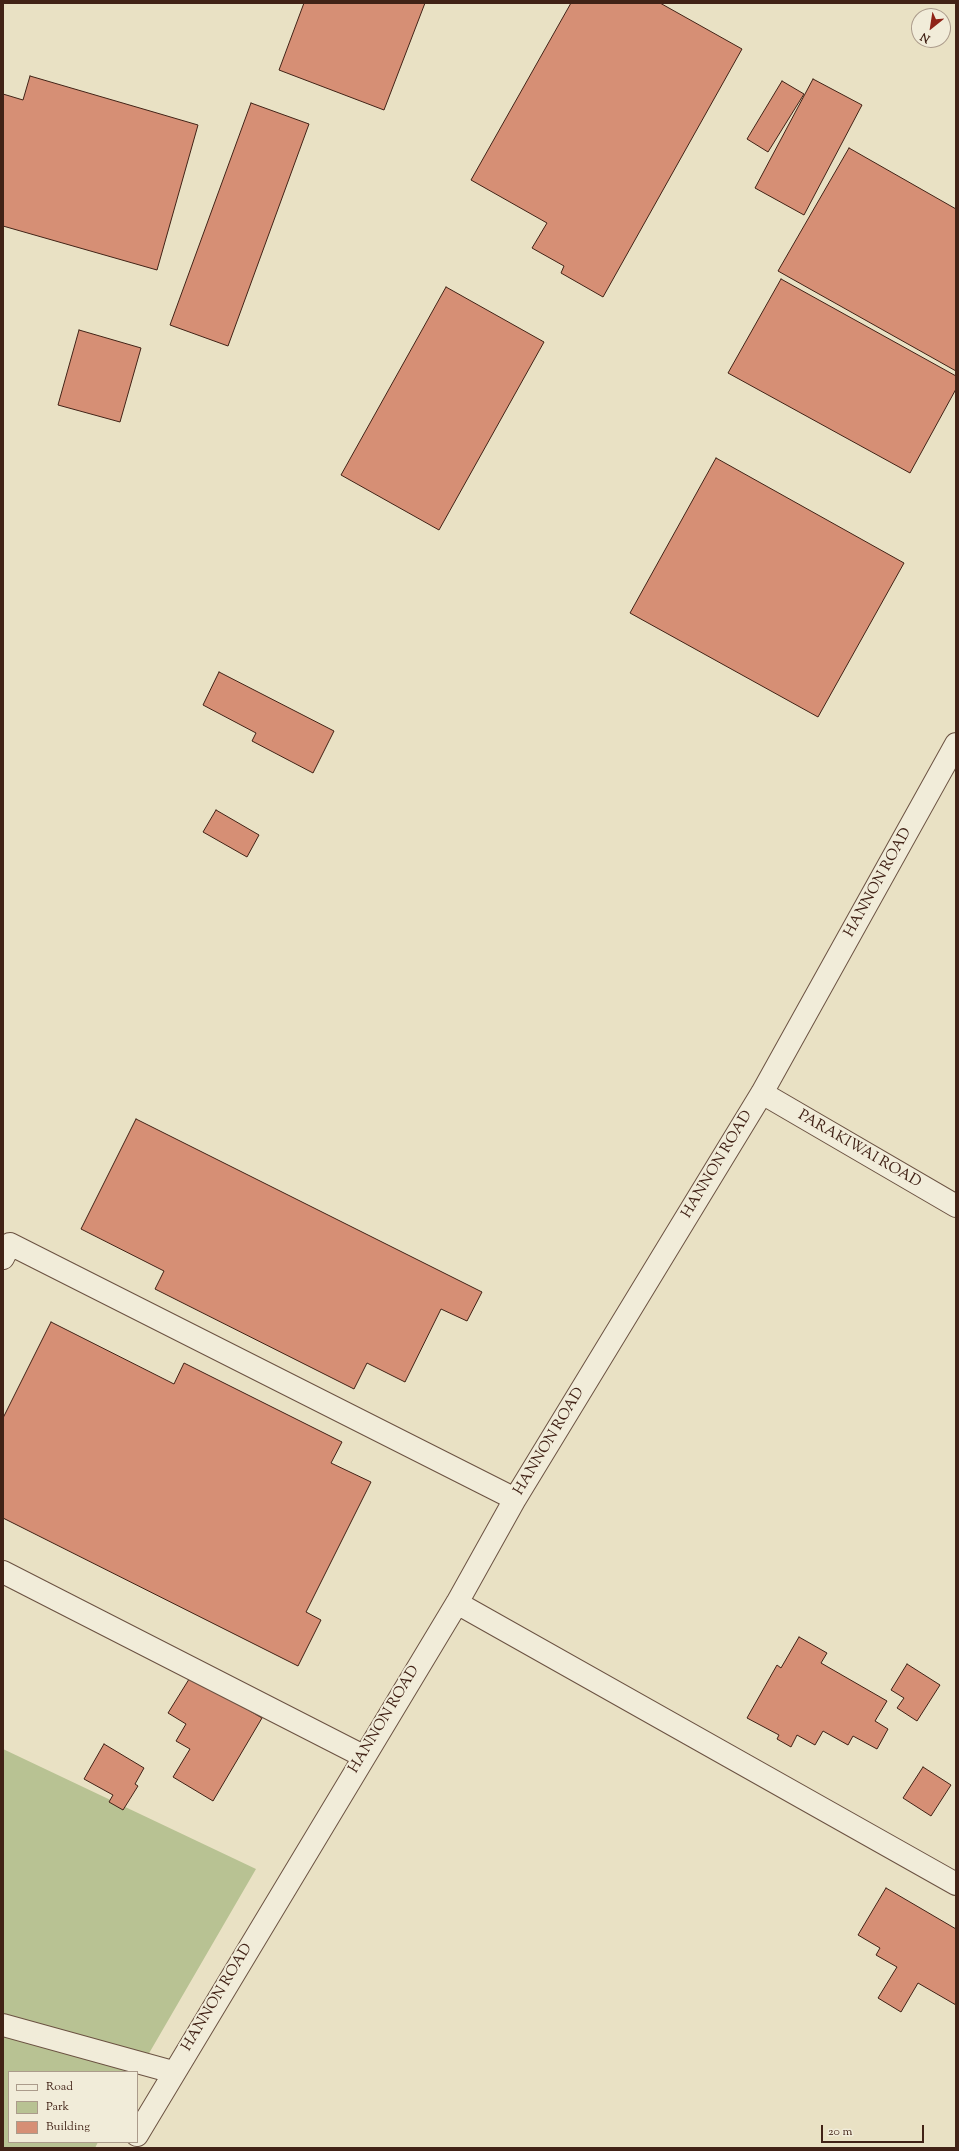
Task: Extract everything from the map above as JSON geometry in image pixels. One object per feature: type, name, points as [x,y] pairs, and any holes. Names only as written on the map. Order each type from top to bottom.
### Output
[{"type":"street","name":"HANNON ROAD","points":[[138,2133],[173,2072],[363,1756],[457,1603],[515,1499],[762,1093],[956,744]]},
{"type":"street","name":"PARAKIWAI ROAD","points":[[762,1093],[956,1206]]},
{"type":"street","points":[[3,1258],[10,1244],[515,1499]]},
{"type":"street","points":[[3,1572],[363,1756]]},
{"type":"street","points":[[457,1603],[956,1884]]},
{"type":"street","points":[[3,2025],[173,2072]]},
{"type":"green space","points":[[3,1749],[256,1869],[138,2072],[138,2071],[8,2071],[8,2143],[98,2143],[95,2148],[3,2148]]},
{"type":"building","points":[[304,3],[425,3],[384,110],[279,70]]},
{"type":"building","points":[[571,3],[660,3],[742,49],[603,297],[561,273],[564,266],[532,248],[547,223],[471,180]]},
{"type":"building","points":[[30,76],[198,125],[157,270],[3,226],[3,94],[23,100]]},
{"type":"building","points":[[813,79],[862,105],[804,215],[755,188]]},
{"type":"building","points":[[782,81],[804,94],[768,152],[747,139]]},
{"type":"building","points":[[251,103],[309,124],[228,346],[170,325]]},
{"type":"building","points":[[849,148],[956,209],[956,371],[778,271]]},
{"type":"building","points":[[781,279],[956,376],[956,389],[910,473],[728,373]]},
{"type":"building","points":[[446,287],[544,342],[439,530],[341,475]]},
{"type":"building","points":[[79,330],[141,348],[120,422],[58,405]]},
{"type":"building","points":[[716,458],[904,563],[818,717],[630,613]]},
{"type":"building","points":[[219,672],[334,731],[313,773],[252,741],[256,733],[203,705]]},
{"type":"building","points":[[216,810],[259,835],[247,857],[203,832]]},
{"type":"building","points":[[136,1119],[482,1292],[467,1321],[441,1309],[405,1382],[367,1363],[354,1389],[155,1289],[164,1271],[81,1229]]},
{"type":"building","points":[[51,1322],[174,1384],[184,1363],[342,1442],[331,1463],[371,1482],[306,1612],[321,1620],[298,1666],[3,1518],[3,1418]]},
{"type":"building","points":[[799,1637],[827,1653],[821,1663],[887,1701],[875,1721],[888,1729],[877,1749],[853,1736],[848,1745],[823,1731],[815,1745],[797,1735],[791,1747],[777,1739],[779,1735],[747,1718],[777,1665],[781,1668]]},
{"type":"building","points":[[907,1664],[940,1685],[917,1721],[897,1708],[904,1698],[891,1690]]},
{"type":"building","points":[[191,1676],[262,1718],[213,1801],[173,1777],[190,1749],[176,1741],[186,1724],[168,1713]]},
{"type":"building","points":[[104,1744],[144,1768],[135,1784],[138,1786],[123,1810],[109,1802],[113,1795],[84,1779]]},
{"type":"building","points":[[923,1767],[951,1785],[931,1816],[903,1798]]},
{"type":"building","points":[[886,1888],[956,1929],[956,2005],[918,1983],[901,2012],[878,1998],[897,1967],[876,1955],[880,1948],[858,1935]]}]
